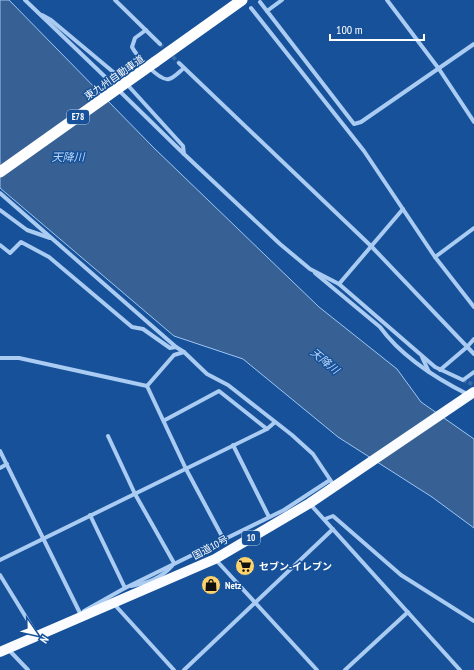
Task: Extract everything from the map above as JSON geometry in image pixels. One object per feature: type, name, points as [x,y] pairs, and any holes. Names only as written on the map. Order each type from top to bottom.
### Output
[{"type":"highway","name":"東九州自動車道","points":[[0,172],[242,0]]},
{"type":"highway","name":"国道10号","points":[[2,650],[113,603],[154,583],[215,559],[310,503],[336,483],[472,393]]},
{"type":"street","points":[[25,0],[184,154],[280,244],[380,327],[386,335],[430,372],[472,393]]},
{"type":"street","points":[[115,0],[160,44]]},
{"type":"street","points":[[267,11],[282,0]]},
{"type":"street","points":[[387,0],[439,69],[474,122]]},
{"type":"street","points":[[474,44],[361,122],[354,124],[261,3],[252,9],[364,151],[435,256],[474,307]]},
{"type":"street","points":[[37,12],[51,20],[124,81],[183,146],[184,154]]},
{"type":"street","points":[[146,30],[135,38],[132,46],[135,52],[147,65],[161,78],[166,80],[172,78],[184,68]]},
{"type":"street","points":[[179,63],[372,246],[474,354]]},
{"type":"street","points":[[0,193],[176,347],[184,352],[207,374],[228,385],[274,423],[292,435],[313,454],[336,483],[270,518],[174,563],[80,613],[35,632],[2,650],[28,670]]},
{"type":"street","points":[[0,210],[27,230],[54,240]]},
{"type":"street","points":[[339,284],[403,210]]},
{"type":"street","points":[[435,256],[474,228]]},
{"type":"street","points":[[0,245],[10,253],[21,242],[49,257],[132,327],[143,329],[170,348],[176,347]]},
{"type":"street","points":[[310,269],[339,284],[440,370],[463,380],[474,372]]},
{"type":"street","points":[[440,370],[474,339]]},
{"type":"street","points":[[147,386],[174,355],[184,352]]},
{"type":"street","points":[[421,354],[430,372]]},
{"type":"street","points":[[0,358],[19,358],[147,386],[165,420],[186,469],[224,540]]},
{"type":"street","points":[[165,420],[219,391],[267,429]]},
{"type":"street","points":[[0,560],[267,429],[274,423]]},
{"type":"street","points":[[108,436],[135,494],[174,563]]},
{"type":"street","points":[[233,445],[270,518]]},
{"type":"street","points":[[0,451],[42,539],[80,613]]},
{"type":"street","points":[[0,468],[7,464]]},
{"type":"street","points":[[310,503],[460,670]]},
{"type":"street","points":[[90,515],[125,588]]},
{"type":"street","points":[[324,520],[333,516],[401,575],[474,621]]},
{"type":"street","points":[[184,670],[333,530]]},
{"type":"street","points":[[215,559],[317,670]]},
{"type":"street","points":[[125,588],[154,583],[174,563]]},
{"type":"street","points":[[0,575],[35,632]]},
{"type":"street","points":[[113,603],[174,670]]},
{"type":"street","points":[[345,670],[408,612]]},
{"type":"water","name":"天降川","points":[[0,0],[9,0],[154,148],[319,307],[397,369],[421,402],[474,439],[474,528],[432,497],[338,437],[243,359],[174,336],[0,188]]},
{"type":"tunnel","points":[[160,44],[179,63]]},
{"type":"tunnel","points":[[463,380],[474,385]]},
{"type":"place","name":"セブン-イレブン","points":[[245,566]]},
{"type":"place","name":"Netz","points":[[211,585]]}]
